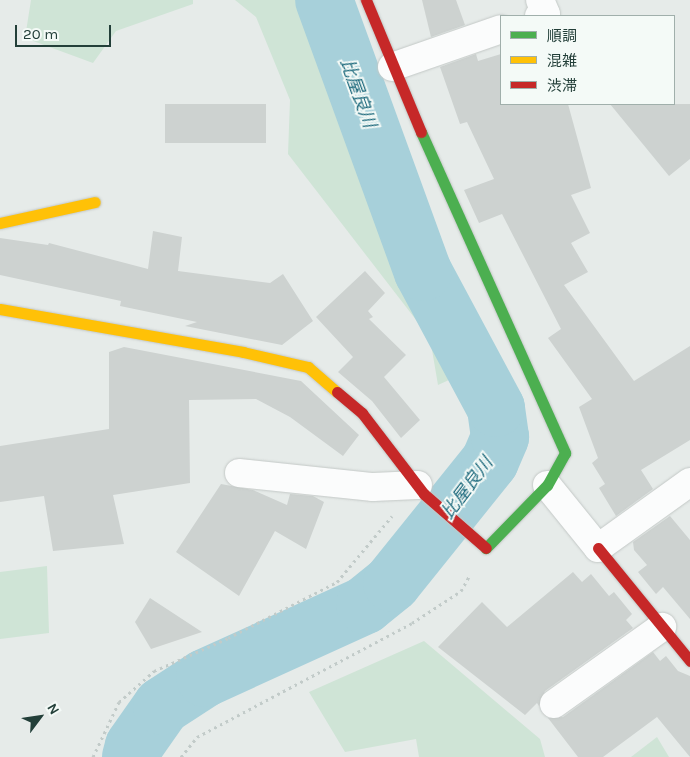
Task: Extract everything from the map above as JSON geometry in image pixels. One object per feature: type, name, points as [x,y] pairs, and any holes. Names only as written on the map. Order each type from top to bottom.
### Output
[{"type":"street","points":[[0,309],[243,352],[308,367],[362,413],[421,490],[484,550],[547,485],[565,453],[392,67],[366,0]]},
{"type":"street","points":[[540,0],[546,14],[542,15]]},
{"type":"street","points":[[392,67],[500,29]]},
{"type":"street","points":[[0,223],[96,202]]},
{"type":"street","points":[[239,473],[421,490]]},
{"type":"street","points":[[598,548],[690,482]]},
{"type":"street","points":[[547,485],[690,662]]},
{"type":"street","points":[[554,704],[662,627]]},
{"type":"path","points":[[93,757],[119,702],[154,671],[228,638],[337,582],[421,490]]},
{"type":"path","points":[[181,757],[197,737],[412,623],[461,591],[484,550]]},
{"type":"green space","points":[[31,0],[193,0],[193,4],[116,31],[93,63],[25,38]]},
{"type":"green space","points":[[235,0],[336,0],[376,122],[484,364],[438,385],[430,338],[288,154],[290,100],[256,17]]},
{"type":"green space","points":[[47,566],[49,633],[0,639],[0,572]]},
{"type":"green space","points":[[424,641],[540,739],[545,757],[419,757],[416,739],[345,752],[309,692]]},
{"type":"green space","points":[[657,737],[669,757],[631,757]]},
{"type":"building","points":[[422,0],[456,0],[465,25],[431,37]]},
{"type":"building","points":[[476,54],[478,61],[500,54],[500,105],[568,105],[591,188],[571,195],[590,233],[571,243],[588,272],[564,285],[634,381],[690,346],[690,440],[641,470],[653,489],[616,516],[599,488],[605,484],[592,463],[598,458],[579,407],[592,399],[548,338],[561,329],[502,214],[479,223],[464,190],[494,179],[467,122],[460,124],[440,67]]},
{"type":"building","points":[[165,104],[266,104],[266,143],[165,143]]},
{"type":"building","points":[[690,104],[690,159],[669,176],[611,105]]},
{"type":"building","points":[[153,231],[182,237],[178,271],[270,283],[283,274],[313,321],[282,345],[185,326],[197,322],[120,306],[121,301],[0,275],[0,238],[48,245],[49,243],[148,269]]},
{"type":"building","points":[[365,271],[385,293],[368,311],[373,317],[369,319],[406,355],[384,377],[420,420],[401,438],[372,401],[338,372],[353,357],[316,317]]},
{"type":"building","points":[[124,347],[301,381],[359,435],[343,456],[290,417],[256,399],[189,400],[190,483],[113,495],[124,544],[53,551],[44,496],[0,502],[0,446],[109,429],[109,352]]},
{"type":"building","points":[[221,484],[253,490],[287,505],[290,494],[313,496],[324,502],[306,549],[275,531],[239,596],[176,552]]},
{"type":"building","points":[[670,516],[690,540],[690,619],[663,587],[656,594],[638,572],[647,565],[634,550],[633,542]]},
{"type":"building","points":[[573,572],[582,582],[591,574],[609,596],[614,592],[632,614],[626,620],[633,628],[545,691],[539,706],[537,703],[525,715],[438,647],[482,602],[507,627]]},
{"type":"building","points":[[150,598],[202,632],[151,649],[135,622]]},
{"type":"building","points":[[653,652],[660,661],[666,656],[678,671],[690,676],[690,757],[657,717],[603,757],[578,757],[548,718],[563,717]]},
{"type":"waterway","name":"比屋良川","points":[[131,757],[134,746],[162,706],[205,678],[365,605],[392,583],[490,461],[500,437],[496,408],[423,272],[324,0]]},
{"type":"traffic: fast","points":[[421,132],[565,453],[547,485],[486,548]]},
{"type":"traffic: slow","points":[[0,223],[95,202]]},
{"type":"traffic: slow","points":[[0,309],[243,352],[308,367],[337,392]]},
{"type":"traffic: jam","points":[[366,0],[421,132]]},
{"type":"traffic: jam","points":[[337,392],[362,413],[424,494],[486,548]]},
{"type":"traffic: jam","points":[[598,548],[690,661]]}]
